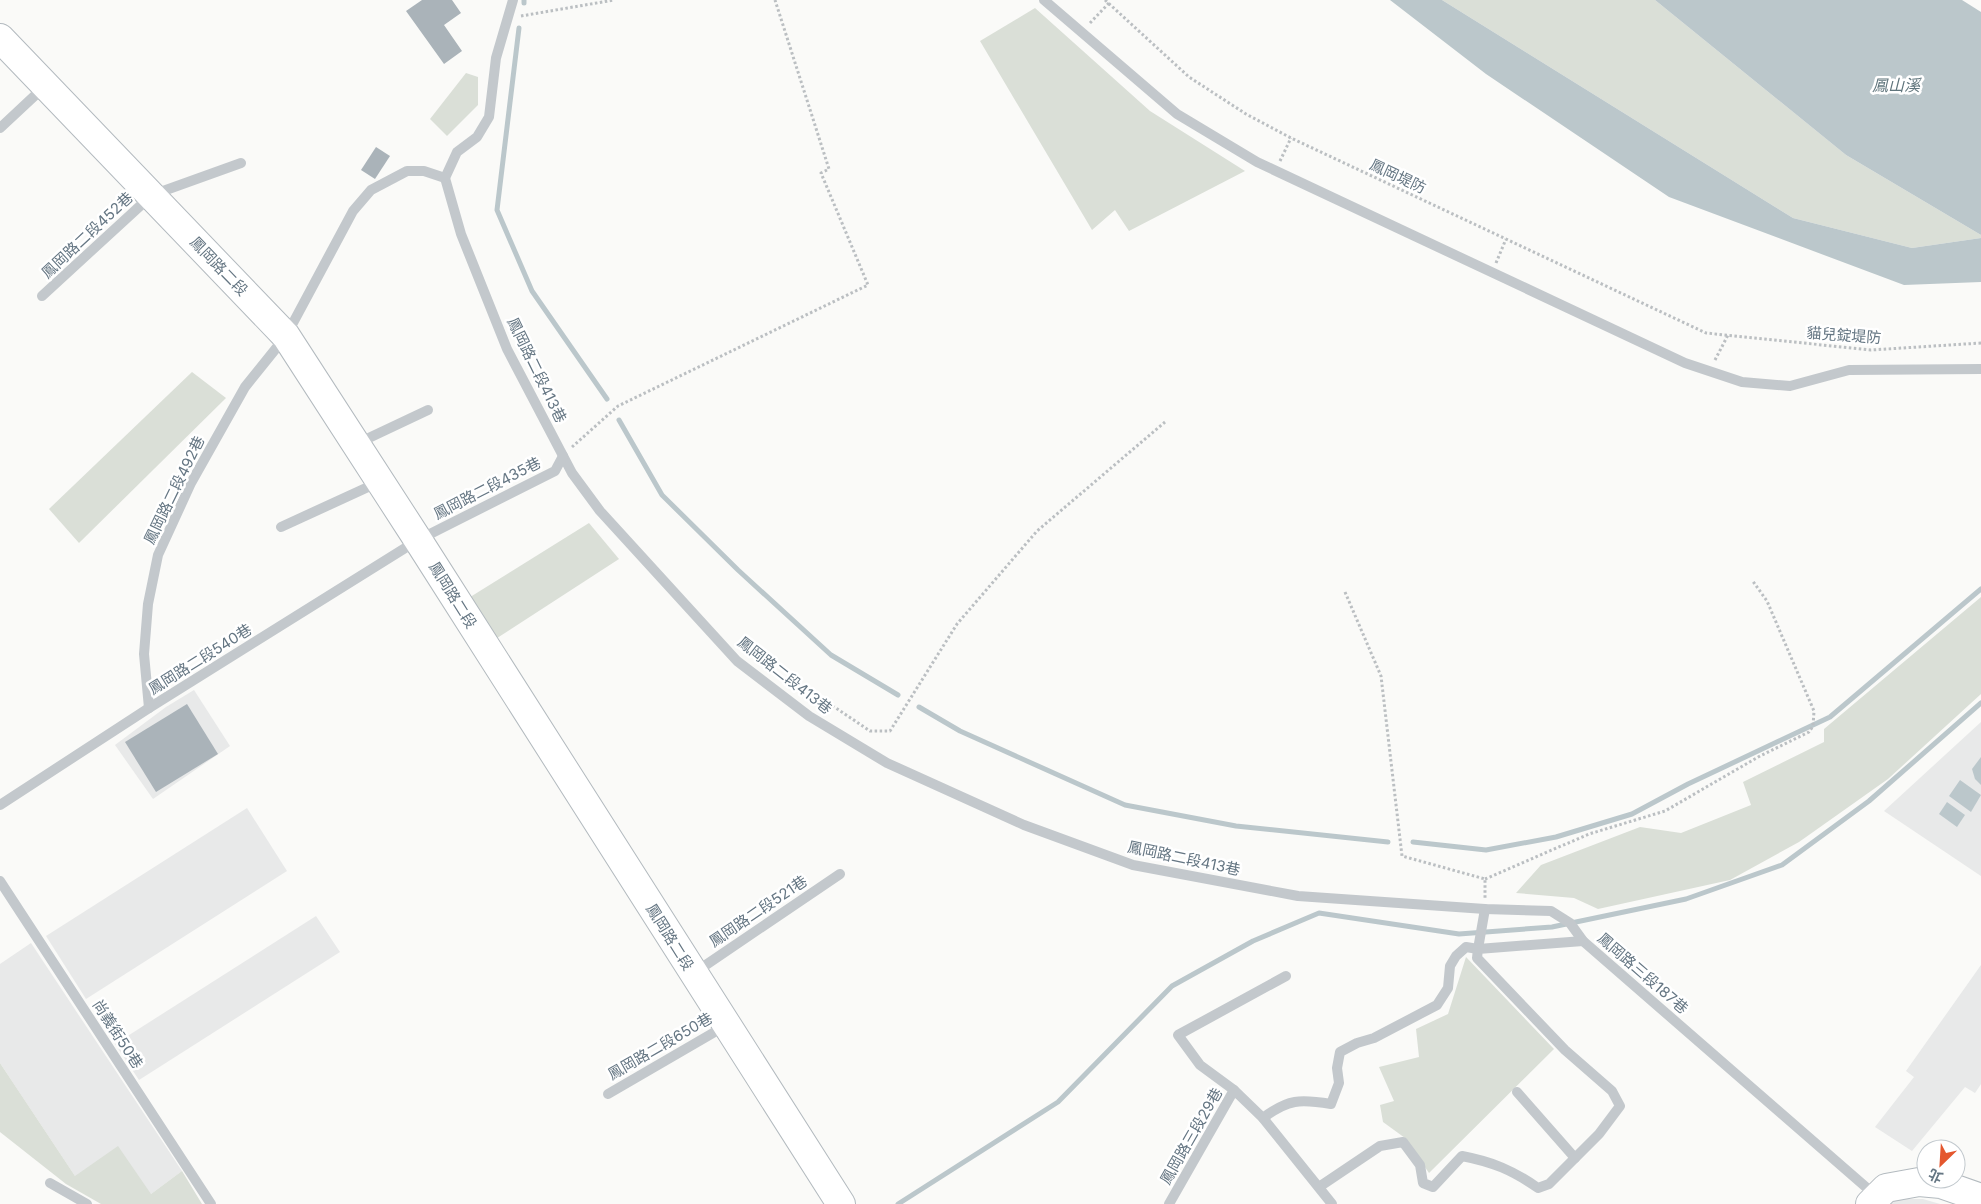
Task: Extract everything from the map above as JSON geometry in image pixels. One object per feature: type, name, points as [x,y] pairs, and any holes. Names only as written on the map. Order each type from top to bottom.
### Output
[{"type":"street","name":"鳳岡路二段","points":[[0,38],[286,336],[841,1204]]},
{"type":"street","points":[[1878,1196],[1919,1182],[1941,1184],[1981,1198]]},
{"type":"lane","points":[[286,336],[353,211],[371,190],[407,172],[424,171],[445,178],[458,152],[477,137],[489,117],[496,58],[513,0]]},
{"type":"lane","points":[[1044,0],[1177,114],[1276,171],[1684,363],[1742,382],[1790,386],[1849,370],[1981,369]]},
{"type":"lane","points":[[0,128],[47,85]]},
{"type":"lane","points":[[152,195],[241,163]]},
{"type":"lane","name":"鳳岡路二段413巷","points":[[445,178],[461,234],[507,349],[572,473],[600,511],[737,661],[809,716],[887,763],[1024,825],[1133,865],[1298,896],[1484,909],[1551,911],[1570,923],[1583,941]]},
{"type":"lane","name":"鳳岡路二段452巷","points":[[42,296],[152,195]]},
{"type":"lane","name":"鳳岡路二段492巷","points":[[149,708],[144,654],[148,604],[158,555],[191,483],[245,387],[286,336]]},
{"type":"lane","points":[[356,444],[428,410]]},
{"type":"lane","name":"鳳岡路二段435巷","points":[[418,540],[555,471],[563,456]]},
{"type":"lane","points":[[281,527],[380,481]]},
{"type":"lane","name":"鳳岡路二段540巷","points":[[0,805],[149,708],[418,540]]},
{"type":"lane","name":"鳳岡路二段521巷","points":[[693,974],[840,874]]},
{"type":"lane","name":"尚義街50巷","points":[[0,881],[211,1204]]},
{"type":"lane","points":[[1319,1187],[1380,1146],[1403,1142],[1420,1165],[1423,1183],[1433,1187],[1462,1156],[1492,1162],[1516,1173],[1538,1188],[1549,1184],[1599,1134],[1620,1106],[1612,1091],[1565,1050],[1477,958],[1484,909]]},
{"type":"lane","name":"鳳岡路三段187巷","points":[[1262,1118],[1286,1102],[1311,1101],[1331,1104],[1340,1083],[1337,1068],[1340,1052],[1357,1043],[1374,1038],[1437,1005],[1448,988],[1450,966],[1456,956],[1466,947],[1478,949],[1583,941],[1874,1196],[1878,1196]]},
{"type":"lane","points":[[1234,1090],[1200,1065],[1178,1035],[1286,976]]},
{"type":"lane","name":"鳳岡路二段650巷","points":[[608,1094],[726,1025]]},
{"type":"lane","name":"鳳岡路三段29巷","points":[[1168,1204],[1234,1090],[1262,1118],[1332,1204]]},
{"type":"lane","points":[[1517,1092],[1575,1158]]},
{"type":"lane","points":[[50,1183],[87,1204]]},
{"type":"path","points":[[509,18],[614,0]]},
{"type":"path","points":[[563,456],[618,406],[868,285],[821,173],[829,169],[775,0]]},
{"type":"path","name":"鳳岡堤防","points":[[1105,0],[1189,77],[1246,114],[1291,138],[1706,333]]},
{"type":"path","points":[[1081,33],[1109,3]]},
{"type":"path","points":[[1276,171],[1291,138]]},
{"type":"path","points":[[1492,273],[1506,239]]},
{"type":"path","name":"貓兒錠堤防","points":[[1706,333],[1871,350],[1981,343]]},
{"type":"path","points":[[1708,371],[1728,336]]},
{"type":"path","points":[[809,716],[824,700],[870,731],[890,731],[957,624],[1037,531],[1165,422]]},
{"type":"path","points":[[1345,592],[1381,676],[1402,856],[1484,879],[1589,834],[1665,811],[1735,770],[1809,732],[1813,726],[1814,711],[1767,601],[1752,580]]},
{"type":"path","points":[[1484,879],[1484,909]]},
{"type":"shaded area","points":[[1442,0],[1655,0],[1846,155],[1981,235],[1981,238],[1912,248],[1793,218]]},
{"type":"shaded area","points":[[1035,8],[1150,111],[1245,171],[1129,231],[1115,210],[1092,230],[980,41]]},
{"type":"shaded area","points":[[466,73],[478,77],[478,105],[447,136],[430,119]]},
{"type":"shaded area","points":[[192,372],[226,398],[79,543],[49,509]]},
{"type":"shaded area","points":[[589,523],[619,559],[494,640],[467,599]]},
{"type":"shaded area","points":[[1981,597],[1981,694],[1888,779],[1799,842],[1730,880],[1598,909],[1574,898],[1516,893],[1541,865],[1640,827],[1681,833],[1751,805],[1743,782],[1824,742],[1824,729]]},
{"type":"shaded area","points":[[194,690],[230,746],[153,799],[115,745],[166,707]]},
{"type":"shaded area","points":[[1981,722],[1981,876],[1884,811]]},
{"type":"shaded area","points":[[247,808],[287,871],[86,999],[46,936]]},
{"type":"shaded area","points":[[316,916],[340,952],[139,1080],[115,1044]]},
{"type":"shaded area","points":[[31,943],[182,1171],[151,1194],[75,1176],[0,1063],[0,964]]},
{"type":"shaded area","points":[[1466,957],[1554,1049],[1429,1173],[1405,1138],[1383,1122],[1380,1105],[1394,1101],[1379,1067],[1419,1057],[1416,1029],[1448,1014]]},
{"type":"shaded area","points":[[1981,965],[1981,1084],[1975,1093],[1965,1087],[1922,1139],[1916,1139],[1916,1146],[1912,1151],[1875,1127],[1914,1077],[1906,1071]]},
{"type":"shaded area","points":[[0,1063],[75,1176],[118,1146],[151,1194],[182,1171],[202,1204],[101,1204],[66,1184],[0,1132]]},
{"type":"shaded area","points":[[1893,1199],[1923,1199],[1940,1204],[1886,1204]]},
{"type":"water","points":[[1390,0],[1442,0],[1793,218],[1912,248],[1981,238],[1981,282],[1904,285],[1669,197],[1486,74]]},
{"type":"water","name":"鳳山溪","points":[[1655,0],[1962,0],[1981,12],[1981,235],[1846,155]]},
{"type":"water","points":[[1981,757],[1981,785],[1975,779],[1972,769]]},
{"type":"water","points":[[1960,780],[1981,795],[1971,812],[1949,796]]},
{"type":"water","points":[[1947,802],[1965,815],[1957,827],[1939,814]]},
{"type":"building","points":[[422,0],[452,0],[461,13],[444,25],[462,51],[444,64],[406,11]]},
{"type":"building","points":[[376,147],[390,156],[375,179],[361,170]]},
{"type":"building","points":[[187,704],[218,754],[156,792],[125,742]]},
{"type":"waterway","points":[[519,28],[497,210],[532,291],[607,399]]},
{"type":"waterway","points":[[619,420],[662,495],[738,570],[831,655],[898,695]]},
{"type":"waterway","points":[[1413,842],[1486,850],[1556,837],[1632,814],[1688,784],[1830,717],[1981,589]]},
{"type":"waterway","points":[[898,1204],[1058,1102],[1172,986],[1253,941],[1319,913],[1459,934],[1552,927],[1686,899],[1782,865],[1869,801],[1981,703]]},
{"type":"waterway","points":[[919,707],[960,731],[1125,805],[1236,826],[1388,842]]}]
